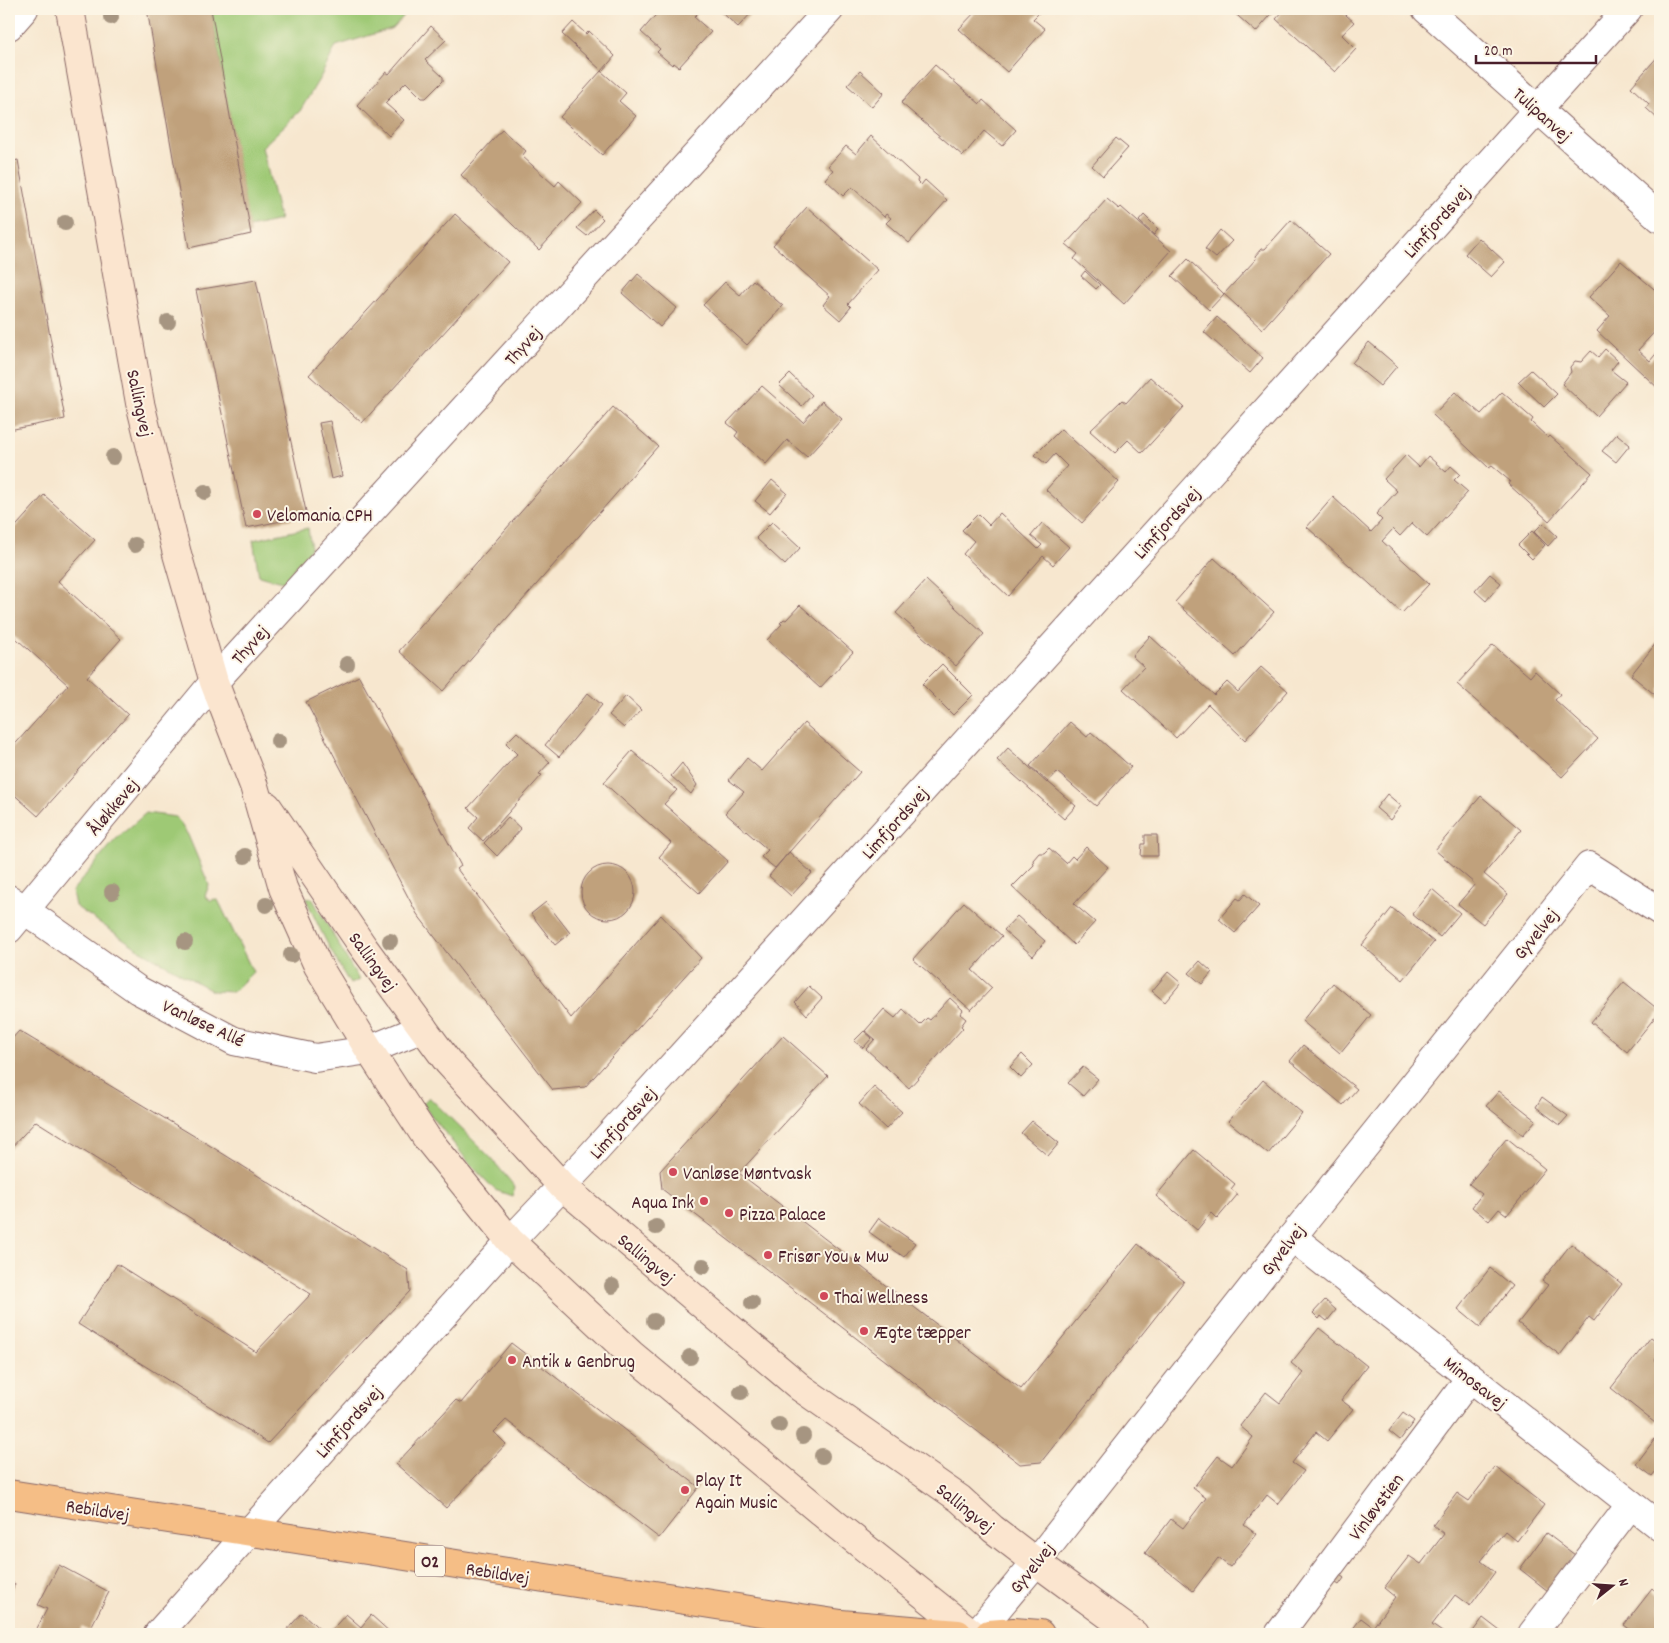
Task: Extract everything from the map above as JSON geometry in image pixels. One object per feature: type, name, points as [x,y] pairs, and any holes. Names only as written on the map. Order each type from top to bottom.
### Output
[{"type":"main road","name":"Rebildvej","points":[[9,1494],[248,1533],[841,1624],[958,1634]]},
{"type":"main road","points":[[989,1634],[1014,1632],[1040,1634]]},
{"type":"street","points":[[9,26],[24,9]]},
{"type":"street","name":"Sallingvej","points":[[70,9],[140,403],[177,554],[214,682],[254,786],[287,897],[318,966],[368,1050],[426,1137],[510,1241],[631,1354],[834,1523],[975,1634]]},
{"type":"street","name":"Thyvej","points":[[214,682],[830,9]]},
{"type":"street","name":"Tulipanvej","points":[[1426,9],[1660,218]]},
{"type":"street","name":"Limfjordsvej","points":[[158,1634],[510,1241],[563,1187],[1190,496],[1628,9]]},
{"type":"street","name":"Åløkkevej","points":[[14,913],[214,682]]},
{"type":"street","name":"Sallingvej","points":[[254,786],[364,948],[448,1062],[563,1187],[801,1388],[960,1499],[993,1529],[1134,1634]]},
{"type":"street","name":"Gyvelvej","points":[[975,1634],[1036,1562],[1292,1237],[1589,866],[1660,911]]},
{"type":"street","name":"Vanløse Allé","points":[[14,913],[138,990],[234,1041],[315,1058],[368,1050],[424,1028]]},
{"type":"street","name":"Mimosavej","points":[[1292,1237],[1660,1527]]},
{"type":"street","name":"Vinløvstien","points":[[1279,1634],[1470,1378]]},
{"type":"street","points":[[1532,1634],[1631,1504]]},
{"type":"green space","points":[[211,9],[410,9],[393,28],[336,46],[300,111],[262,147],[280,220],[249,227]]},
{"type":"green space","points":[[308,528],[311,548],[283,582],[259,576],[253,540]]},
{"type":"green space","points":[[146,813],[176,817],[188,835],[209,885],[205,896],[211,901],[214,899],[218,900],[253,972],[233,992],[212,991],[140,950],[75,906],[72,891],[115,840]]},
{"type":"green space","points":[[312,898],[359,980],[350,984],[326,942],[306,899]]},
{"type":"green space","points":[[429,1097],[491,1158],[515,1187],[512,1196],[495,1190],[470,1164],[422,1104]]},
{"type":"building","points":[[147,9],[211,9],[251,234],[189,248]]},
{"type":"building","points":[[661,9],[698,9],[700,11],[694,17],[711,32],[679,67],[674,63],[672,65],[657,52],[660,49],[641,32]]},
{"type":"building","points":[[718,9],[755,9],[738,27]]},
{"type":"building","points":[[978,9],[1043,9],[1033,19],[1045,29],[1007,72],[959,29]]},
{"type":"building","points":[[1230,9],[1276,9],[1256,32]]},
{"type":"building","points":[[1285,9],[1339,9],[1354,22],[1342,35],[1356,49],[1335,72],[1276,19]]},
{"type":"building","points":[[573,22],[586,34],[589,31],[615,56],[602,71],[562,34]]},
{"type":"building","points":[[431,26],[446,40],[425,60],[443,77],[443,81],[426,98],[422,98],[406,82],[385,103],[404,120],[389,136],[357,105],[386,72],[389,74]]},
{"type":"building","points":[[1660,54],[1660,121],[1646,108],[1649,104],[1631,87]]},
{"type":"building","points":[[935,65],[980,104],[983,100],[1016,130],[1002,146],[984,131],[963,156],[901,103]]},
{"type":"building","points":[[601,71],[626,93],[619,101],[636,116],[602,155],[560,117]]},
{"type":"building","points":[[860,71],[884,93],[872,107],[847,85]]},
{"type":"building","points":[[502,130],[526,151],[522,156],[555,186],[559,181],[582,203],[539,250],[461,175]]},
{"type":"building","points":[[871,136],[918,179],[917,181],[921,185],[925,180],[947,200],[909,243],[886,223],[891,218],[886,214],[884,217],[852,187],[843,196],[825,179],[833,170],[828,166],[846,146],[856,154]]},
{"type":"building","points":[[1116,138],[1128,148],[1103,176],[1092,166]]},
{"type":"building","points":[[18,160],[65,419],[9,430],[9,162]]},
{"type":"building","points":[[1107,199],[1119,209],[1121,207],[1171,251],[1124,304],[1074,259],[1078,254],[1066,244]]},
{"type":"building","points":[[807,207],[878,270],[848,304],[851,307],[840,320],[823,305],[830,296],[773,245]]},
{"type":"building","points":[[594,210],[603,219],[587,236],[577,228]]},
{"type":"building","points":[[455,214],[508,262],[362,423],[309,375]]},
{"type":"building","points":[[1144,215],[1158,229],[1154,235],[1139,221]]},
{"type":"building","points":[[1291,220],[1329,254],[1262,329],[1224,294],[1256,259],[1255,256],[1261,249],[1265,249]]},
{"type":"building","points":[[1220,230],[1232,241],[1216,258],[1205,249]]},
{"type":"building","points":[[1479,238],[1505,262],[1491,277],[1465,254]]},
{"type":"building","points":[[1188,259],[1224,294],[1209,310],[1172,276]]},
{"type":"building","points":[[1621,261],[1660,294],[1660,326],[1638,350],[1650,361],[1660,349],[1660,390],[1597,331],[1610,316],[1589,297]]},
{"type":"building","points":[[1085,271],[1100,285],[1096,289],[1081,276]]},
{"type":"building","points":[[638,274],[677,308],[660,327],[622,293]]},
{"type":"building","points":[[256,280],[307,516],[246,528],[196,290]]},
{"type":"building","points":[[753,280],[783,306],[747,345],[703,305],[725,282],[740,295]]},
{"type":"building","points":[[1217,317],[1263,358],[1250,373],[1204,332]]},
{"type":"building","points":[[1369,342],[1397,366],[1380,386],[1352,363]]},
{"type":"building","points":[[1605,349],[1618,361],[1611,370],[1626,382],[1596,416],[1562,384],[1571,372],[1570,367],[1575,361],[1581,362],[1591,351],[1598,357]]},
{"type":"building","points":[[1531,370],[1557,394],[1544,407],[1518,382]]},
{"type":"building","points":[[790,374],[812,395],[802,406],[779,385]]},
{"type":"building","points":[[1150,377],[1184,407],[1142,453],[1128,440],[1115,453],[1090,431],[1122,400],[1126,403]]},
{"type":"building","points":[[762,386],[803,422],[822,401],[842,419],[807,457],[787,440],[766,464],[735,436],[738,432],[727,423]]},
{"type":"building","points":[[1455,392],[1481,414],[1502,392],[1533,419],[1531,422],[1548,438],[1550,436],[1592,473],[1549,521],[1508,484],[1510,481],[1492,466],[1489,468],[1433,415]]},
{"type":"building","points":[[613,407],[658,446],[443,691],[399,651]]},
{"type":"building","points":[[330,421],[342,476],[331,479],[319,423]]},
{"type":"building","points":[[1061,429],[1119,482],[1082,523],[1046,490],[1067,466],[1055,454],[1046,464],[1035,455]]},
{"type":"building","points":[[1617,434],[1630,445],[1616,462],[1602,451]]},
{"type":"building","points":[[1406,455],[1419,467],[1428,456],[1446,472],[1451,466],[1460,474],[1454,480],[1468,492],[1427,537],[1412,523],[1400,536],[1393,529],[1382,541],[1429,584],[1402,613],[1307,527],[1333,497],[1371,532],[1382,520],[1376,514],[1397,491],[1384,479]]},
{"type":"building","points":[[772,480],[787,493],[770,513],[755,501]]},
{"type":"building","points":[[44,495],[95,540],[58,581],[121,639],[87,677],[128,715],[38,816],[9,790],[9,751],[68,685],[9,632],[9,534]]},
{"type":"building","points":[[1000,513],[1038,549],[1042,545],[1031,536],[1042,523],[1069,547],[1053,565],[1043,556],[1008,596],[963,554],[974,541],[962,530],[978,514],[989,525]]},
{"type":"building","points":[[772,522],[800,548],[785,565],[756,538]]},
{"type":"building","points":[[1543,523],[1557,536],[1548,546],[1534,532]]},
{"type":"building","points":[[1532,531],[1545,545],[1532,559],[1518,545]]},
{"type":"building","points":[[1214,558],[1274,612],[1235,656],[1175,602]]},
{"type":"building","points":[[1490,574],[1501,583],[1486,601],[1475,591]]},
{"type":"building","points":[[926,580],[984,634],[956,666],[896,613]]},
{"type":"building","points":[[800,605],[853,652],[820,688],[767,640],[782,624],[780,623],[784,619],[786,620]]},
{"type":"building","points":[[1150,636],[1214,695],[1227,682],[1238,692],[1261,667],[1288,691],[1245,740],[1208,704],[1176,738],[1123,689],[1144,667],[1132,656]]},
{"type":"building","points":[[1660,638],[1660,699],[1631,675]]},
{"type":"building","points":[[1493,645],[1530,677],[1535,671],[1560,694],[1555,700],[1598,739],[1562,777],[1457,684]]},
{"type":"building","points":[[942,664],[973,695],[953,715],[922,684]]},
{"type":"building","points":[[359,676],[461,866],[457,869],[571,1018],[661,915],[701,958],[585,1087],[553,1090],[417,914],[306,702]]},
{"type":"building","points":[[588,693],[602,705],[559,757],[545,745]]},
{"type":"building","points":[[626,696],[641,710],[624,728],[609,715]]},
{"type":"building","points":[[1070,722],[1087,737],[1091,732],[1131,767],[1096,806],[1057,772],[1048,782],[1030,766]]},
{"type":"building","points":[[804,723],[860,772],[775,868],[761,857],[768,850],[725,813],[744,792],[729,780],[747,758],[762,771]]},
{"type":"building","points":[[517,732],[550,762],[539,774],[542,775],[483,841],[469,828],[478,817],[468,808],[517,754],[506,743]]},
{"type":"building","points":[[1008,748],[1076,806],[1064,819],[997,760]]},
{"type":"building","points":[[632,751],[677,790],[664,804],[728,861],[699,893],[659,857],[671,843],[604,783]]},
{"type":"building","points":[[682,763],[697,785],[691,794],[671,776]]},
{"type":"building","points":[[1387,794],[1401,806],[1390,820],[1376,808]]},
{"type":"building","points":[[1481,796],[1521,830],[1484,874],[1508,894],[1483,924],[1458,904],[1475,884],[1435,850]]},
{"type":"building","points":[[508,817],[521,829],[497,856],[484,843]]},
{"type":"building","points":[[1145,835],[1157,835],[1158,856],[1141,856],[1142,844],[1145,844]]},
{"type":"building","points":[[1086,847],[1108,867],[1074,904],[1095,922],[1074,945],[1012,887],[1034,865],[1033,860],[1039,853],[1044,853],[1049,848],[1066,863],[1072,856],[1075,859]]},
{"type":"building","points":[[789,852],[812,873],[791,896],[769,876]]},
{"type":"building","points":[[603,865],[613,865],[623,869],[631,877],[635,892],[631,907],[623,915],[613,919],[603,919],[593,915],[585,907],[581,897],[581,887],[585,877],[593,869]]},
{"type":"building","points":[[1432,889],[1460,913],[1440,937],[1412,914]]},
{"type":"building","points":[[1245,894],[1259,906],[1235,933],[1219,919],[1237,898],[1240,900]]},
{"type":"building","points":[[546,902],[570,933],[555,945],[531,914]]},
{"type":"building","points":[[964,902],[1002,936],[972,970],[992,988],[971,1010],[913,959]]},
{"type":"building","points":[[1392,908],[1434,942],[1403,980],[1362,945]]},
{"type":"building","points":[[1017,916],[1045,941],[1033,956],[1004,930]]},
{"type":"building","points":[[1200,961],[1212,972],[1202,984],[1189,973]]},
{"type":"building","points":[[1168,972],[1181,983],[1165,1002],[1152,991]]},
{"type":"building","points":[[1624,982],[1660,1011],[1627,1052],[1591,1022]]},
{"type":"building","points":[[1333,983],[1371,1015],[1340,1053],[1302,1021]]},
{"type":"building","points":[[809,986],[822,998],[807,1015],[795,1002]]},
{"type":"building","points":[[950,998],[963,1010],[960,1014],[966,1019],[961,1026],[963,1028],[909,1088],[866,1049],[875,1039],[865,1031],[884,1009],[895,1018],[903,1009],[920,1025],[927,1018],[930,1020]]},
{"type":"building","points":[[19,1031],[209,1145],[408,1270],[410,1291],[268,1443],[78,1324],[117,1264],[256,1352],[311,1294],[36,1121],[9,1150],[9,1042]]},
{"type":"building","points":[[864,1031],[872,1038],[863,1048],[854,1041]]},
{"type":"building","points":[[783,1036],[828,1076],[739,1173],[1021,1389],[1138,1244],[1184,1281],[1041,1462],[1020,1464],[662,1189],[660,1171]]},
{"type":"building","points":[[1303,1045],[1357,1089],[1343,1105],[1290,1061]]},
{"type":"building","points":[[1022,1054],[1033,1065],[1021,1078],[1010,1067]]},
{"type":"building","points":[[1083,1067],[1098,1079],[1083,1096],[1068,1083]]},
{"type":"building","points":[[1263,1080],[1302,1113],[1268,1154],[1228,1121]]},
{"type":"building","points":[[874,1087],[902,1112],[886,1129],[859,1104]]},
{"type":"building","points":[[1499,1091],[1536,1120],[1523,1135],[1486,1106]]},
{"type":"building","points":[[1542,1097],[1568,1116],[1560,1125],[1536,1107]]},
{"type":"building","points":[[1032,1121],[1059,1143],[1048,1156],[1021,1133]]},
{"type":"building","points":[[1507,1138],[1545,1169],[1507,1215],[1499,1209],[1489,1221],[1472,1207],[1482,1194],[1469,1184]]},
{"type":"building","points":[[1194,1150],[1235,1184],[1231,1189],[1238,1194],[1217,1219],[1211,1213],[1197,1230],[1156,1196]]},
{"type":"building","points":[[879,1218],[915,1243],[904,1257],[869,1232]]},
{"type":"building","points":[[1571,1244],[1622,1284],[1594,1321],[1589,1317],[1560,1355],[1518,1323],[1548,1285],[1542,1281]]},
{"type":"building","points":[[1490,1268],[1512,1286],[1480,1327],[1458,1309]]},
{"type":"building","points":[[1325,1300],[1336,1310],[1327,1321],[1321,1316],[1319,1319],[1313,1313]]},
{"type":"building","points":[[1319,1328],[1367,1366],[1341,1400],[1353,1409],[1327,1441],[1316,1432],[1292,1463],[1304,1471],[1278,1504],[1267,1495],[1244,1525],[1256,1534],[1230,1567],[1218,1558],[1193,1591],[1145,1553],[1171,1519],[1183,1528],[1206,1498],[1193,1488],[1218,1456],[1232,1466],[1253,1437],[1240,1426],[1266,1392],[1280,1403],[1303,1373],[1291,1363]]},
{"type":"building","points":[[1651,1337],[1660,1344],[1660,1354],[1655,1360],[1660,1364],[1660,1416],[1655,1423],[1611,1388]]},
{"type":"building","points":[[511,1343],[699,1487],[659,1538],[506,1420],[494,1432],[506,1444],[446,1508],[396,1464],[456,1400],[461,1403]]},
{"type":"building","points":[[1403,1413],[1414,1421],[1400,1440],[1389,1431]]},
{"type":"building","points":[[1658,1435],[1660,1436],[1660,1466],[1652,1476],[1636,1464]]},
{"type":"building","points":[[1495,1467],[1544,1505],[1517,1541],[1505,1531],[1481,1561],[1495,1572],[1470,1606],[1455,1595],[1432,1625],[1445,1634],[1349,1634],[1361,1618],[1373,1627],[1395,1597],[1384,1588],[1409,1556],[1421,1564],[1444,1534],[1433,1525],[1457,1493],[1469,1501]]},
{"type":"building","points":[[1546,1533],[1575,1555],[1548,1591],[1520,1569]]},
{"type":"building","points":[[59,1565],[109,1592],[89,1631],[82,1627],[78,1634],[34,1634],[47,1609],[38,1605]]},
{"type":"building","points":[[1336,1572],[1344,1578],[1339,1585],[1330,1579]]},
{"type":"building","points":[[9,1580],[15,1584],[9,1595]]},
{"type":"building","points":[[1652,1589],[1660,1596],[1660,1634],[1636,1634],[1624,1625]]},
{"type":"building","points":[[302,1613],[325,1634],[283,1634]]},
{"type":"building","points":[[346,1614],[361,1627],[371,1615],[392,1634],[328,1634]]},
{"type":"building","points":[[1483,1618],[1504,1634],[1471,1634]]},
{"type":"place","name":"Velomania CPH","points":[[257,514]]},
{"type":"place","name":"Vanløse Møntvask","points":[[673,1172]]},
{"type":"place","name":"Aqua Ink","points":[[704,1201]]},
{"type":"place","name":"Pizza Palace","points":[[729,1213]]},
{"type":"place","name":"Frisør You & Mw","points":[[768,1255]]},
{"type":"place","name":"Thai Wellness","points":[[824,1296]]},
{"type":"place","name":"Ægte tæpper","points":[[864,1331]]},
{"type":"place","name":"Antik & Genbrug","points":[[512,1360]]},
{"type":"place","name":"Play It Again Music","points":[[685,1490]]}]
